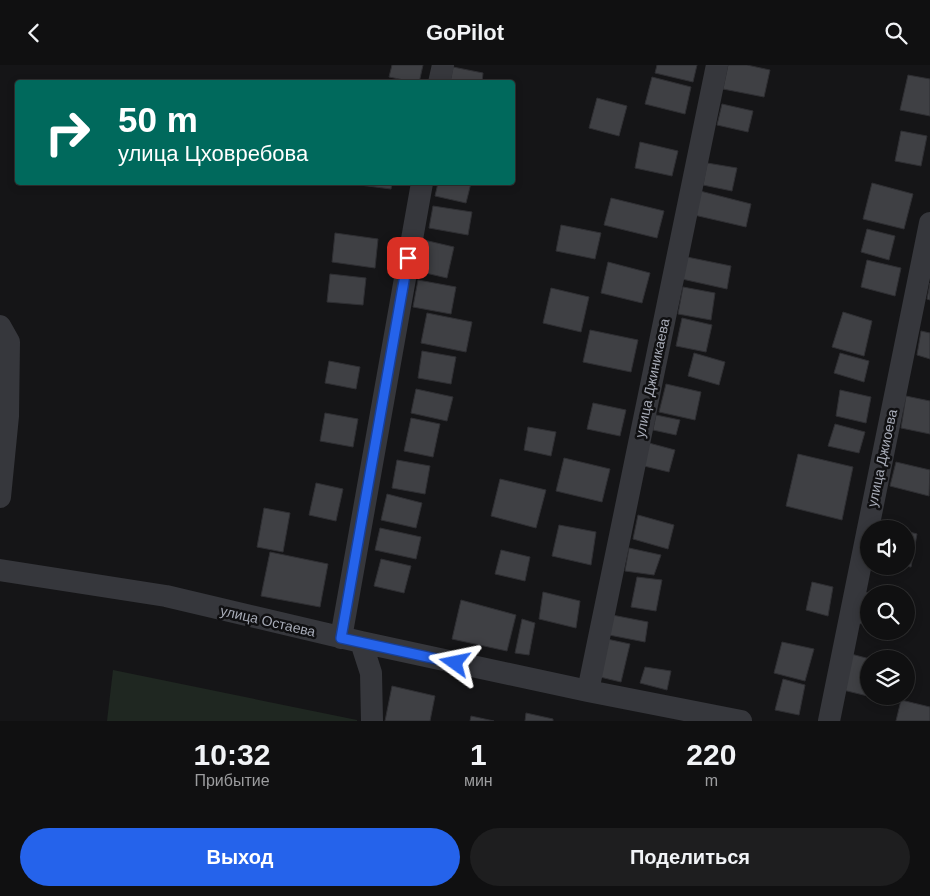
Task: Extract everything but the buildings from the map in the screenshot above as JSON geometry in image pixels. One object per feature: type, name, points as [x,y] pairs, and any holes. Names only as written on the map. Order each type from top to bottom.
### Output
[{"type":"street","points":[[440,80],[442,65]]},
{"type":"street","name":"улица Джиникаева","points":[[588,691],[717,65]]},
{"type":"street","points":[[372,721],[371,673],[351,640],[422,185]]},
{"type":"street","name":"улица Джиоева","points":[[829,721],[930,223]]},
{"type":"street","points":[[0,497],[8,416],[4,334]]},
{"type":"street","name":"улица Остаева","points":[[0,570],[166,596],[351,640],[588,691],[741,721]]},
{"type":"shaded area","points":[[113,670],[357,720],[357,721],[107,721]]},
{"type":"route","points":[[408,258],[341,638],[455,663]]}]
